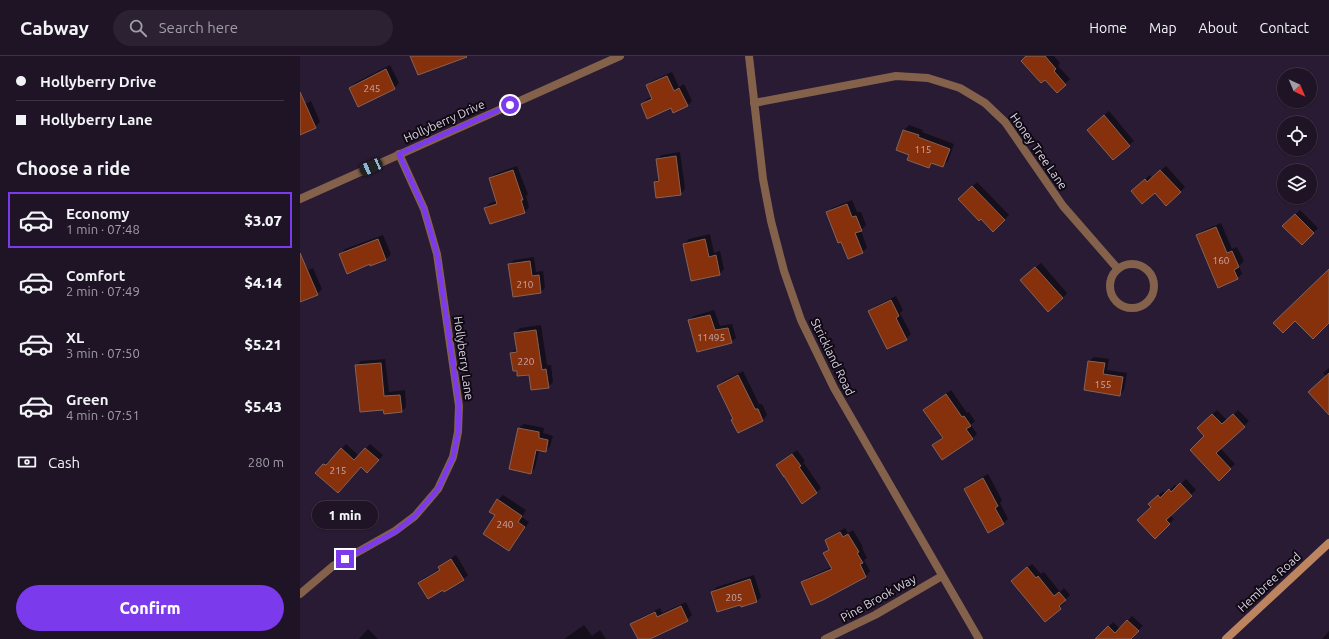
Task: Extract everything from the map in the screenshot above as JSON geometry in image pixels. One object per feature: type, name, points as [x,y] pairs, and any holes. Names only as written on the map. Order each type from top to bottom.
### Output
[{"type":"street","name":"Hollyberry Drive","points":[[300,199],[620,56]]},
{"type":"street","name":"Strickland Road","points":[[749,56],[763,179],[771,221],[784,271],[801,320],[834,388],[979,639]]},
{"type":"street","name":"Honey Tree Lane","points":[[754,103],[896,76],[928,78],[960,88],[985,103],[1005,122],[1063,206],[1118,269]]},
{"type":"street","name":"Hollyberry Lane","points":[[300,594],[333,566],[395,532],[415,516],[438,489],[453,457],[458,432],[459,406],[437,254],[424,209],[399,154]]},
{"type":"street","points":[[1133,264],[1140,265],[1147,269],[1152,275],[1154,283],[1152,297],[1140,308],[1126,308],[1115,301],[1111,295],[1111,281],[1118,269],[1133,264]]},
{"type":"street","name":"Hembree Road","points":[[1226,639],[1329,544]]},
{"type":"street","name":"Pine Brook Way","points":[[825,639],[875,615],[942,576]]},
{"type":"building","points":[[410,56],[466,56],[467,57],[418,75]]},
{"type":"building","points":[[1026,56],[1045,56],[1056,69],[1054,71],[1066,85],[1057,93],[1045,80],[1041,83],[1021,61]]},
{"type":"building","points":[[386,69],[395,89],[358,107],[349,88]]},
{"type":"building","points":[[667,76],[674,91],[679,88],[688,106],[673,113],[671,108],[647,119],[641,104],[652,99],[646,85]]},
{"type":"building","points":[[300,92],[316,128],[300,135]]},
{"type":"building","points":[[1104,115],[1130,146],[1113,160],[1087,130]]},
{"type":"building","points":[[903,130],[919,135],[918,137],[950,149],[943,167],[931,163],[929,168],[907,160],[909,155],[896,150]]},
{"type":"building","points":[[676,156],[681,195],[656,198],[654,182],[659,181],[656,159]]},
{"type":"building","points":[[513,170],[523,200],[521,200],[525,213],[490,224],[484,208],[497,204],[489,178]]},
{"type":"building","points":[[1160,170],[1181,192],[1166,206],[1155,193],[1142,204],[1131,191],[1145,179],[1147,182]]},
{"type":"building","points":[[972,186],[1005,220],[993,232],[981,219],[979,221],[958,199]]},
{"type":"building","points":[[847,204],[852,217],[856,216],[862,231],[855,233],[863,253],[848,259],[841,242],[838,243],[826,212]]},
{"type":"building","points":[[1295,214],[1314,233],[1302,245],[1282,226]]},
{"type":"building","points":[[1216,227],[1227,253],[1232,251],[1239,267],[1234,270],[1238,279],[1218,288],[1196,235]]},
{"type":"building","points":[[378,239],[386,260],[370,266],[370,264],[347,274],[339,254]]},
{"type":"building","points":[[705,239],[709,257],[716,255],[720,275],[691,281],[683,244]]},
{"type":"building","points":[[300,253],[318,295],[300,302]]},
{"type":"building","points":[[530,261],[532,276],[539,275],[541,293],[513,297],[508,264]]},
{"type":"building","points":[[1035,267],[1063,298],[1048,312],[1020,280]]},
{"type":"building","points":[[1329,269],[1329,323],[1313,339],[1295,321],[1283,333],[1273,323]]},
{"type":"building","points":[[891,300],[899,316],[896,318],[907,340],[887,349],[868,311]]},
{"type":"building","points":[[710,315],[715,330],[728,328],[732,343],[697,352],[688,320]]},
{"type":"building","points":[[536,330],[542,370],[546,369],[549,388],[531,390],[529,375],[517,376],[517,371],[513,371],[510,353],[517,352],[514,333]]},
{"type":"building","points":[[1088,361],[1105,363],[1103,374],[1123,377],[1120,396],[1084,390]]},
{"type":"building","points":[[381,363],[384,396],[400,395],[402,412],[384,414],[383,410],[360,412],[355,365]]},
{"type":"building","points":[[1329,373],[1329,415],[1308,392]]},
{"type":"building","points":[[738,375],[755,409],[758,409],[763,421],[738,433],[717,386]]},
{"type":"building","points":[[946,394],[962,417],[964,416],[971,426],[966,429],[973,439],[942,460],[932,445],[943,438],[923,410]]},
{"type":"building","points":[[1212,414],[1222,424],[1233,414],[1245,427],[1216,453],[1231,469],[1219,481],[1190,450],[1204,436],[1197,428]]},
{"type":"building","points":[[518,428],[539,432],[539,438],[548,440],[546,452],[536,450],[531,474],[509,469]]},
{"type":"building","points":[[341,448],[354,460],[365,448],[379,460],[367,473],[361,467],[338,493],[315,473],[323,464],[326,465]]},
{"type":"building","points":[[792,454],[817,493],[802,504],[776,465]]},
{"type":"building","points":[[983,478],[998,506],[995,508],[1004,524],[988,533],[964,489]]},
{"type":"building","points":[[1180,483],[1192,496],[1166,520],[1170,524],[1155,539],[1137,520],[1151,507],[1148,504],[1158,495],[1160,498],[1169,489],[1171,492]]},
{"type":"building","points":[[497,499],[522,516],[518,522],[525,527],[509,551],[483,534],[495,515],[489,512]]},
{"type":"building","points":[[840,532],[843,537],[848,534],[859,552],[857,553],[863,563],[860,564],[866,577],[811,605],[801,582],[832,569],[823,553],[829,550],[825,540]]},
{"type":"building","points":[[451,559],[464,580],[444,592],[443,590],[428,599],[418,583],[440,570],[438,567]]},
{"type":"building","points":[[1027,567],[1036,578],[1038,576],[1054,596],[1059,592],[1066,600],[1059,606],[1061,609],[1045,622],[1011,581]]},
{"type":"building","points":[[750,579],[757,602],[741,607],[740,605],[717,612],[711,592]]},
{"type":"building","points":[[681,606],[688,621],[650,639],[638,639],[630,624],[655,612],[657,617]]},
{"type":"building","points":[[1127,620],[1139,631],[1131,639],[1095,639],[1108,626],[1115,633]]},
{"type":"route","points":[[345,559],[395,532],[415,516],[438,489],[453,457],[458,432],[459,406],[437,254],[424,209],[399,154],[510,105]]}]
